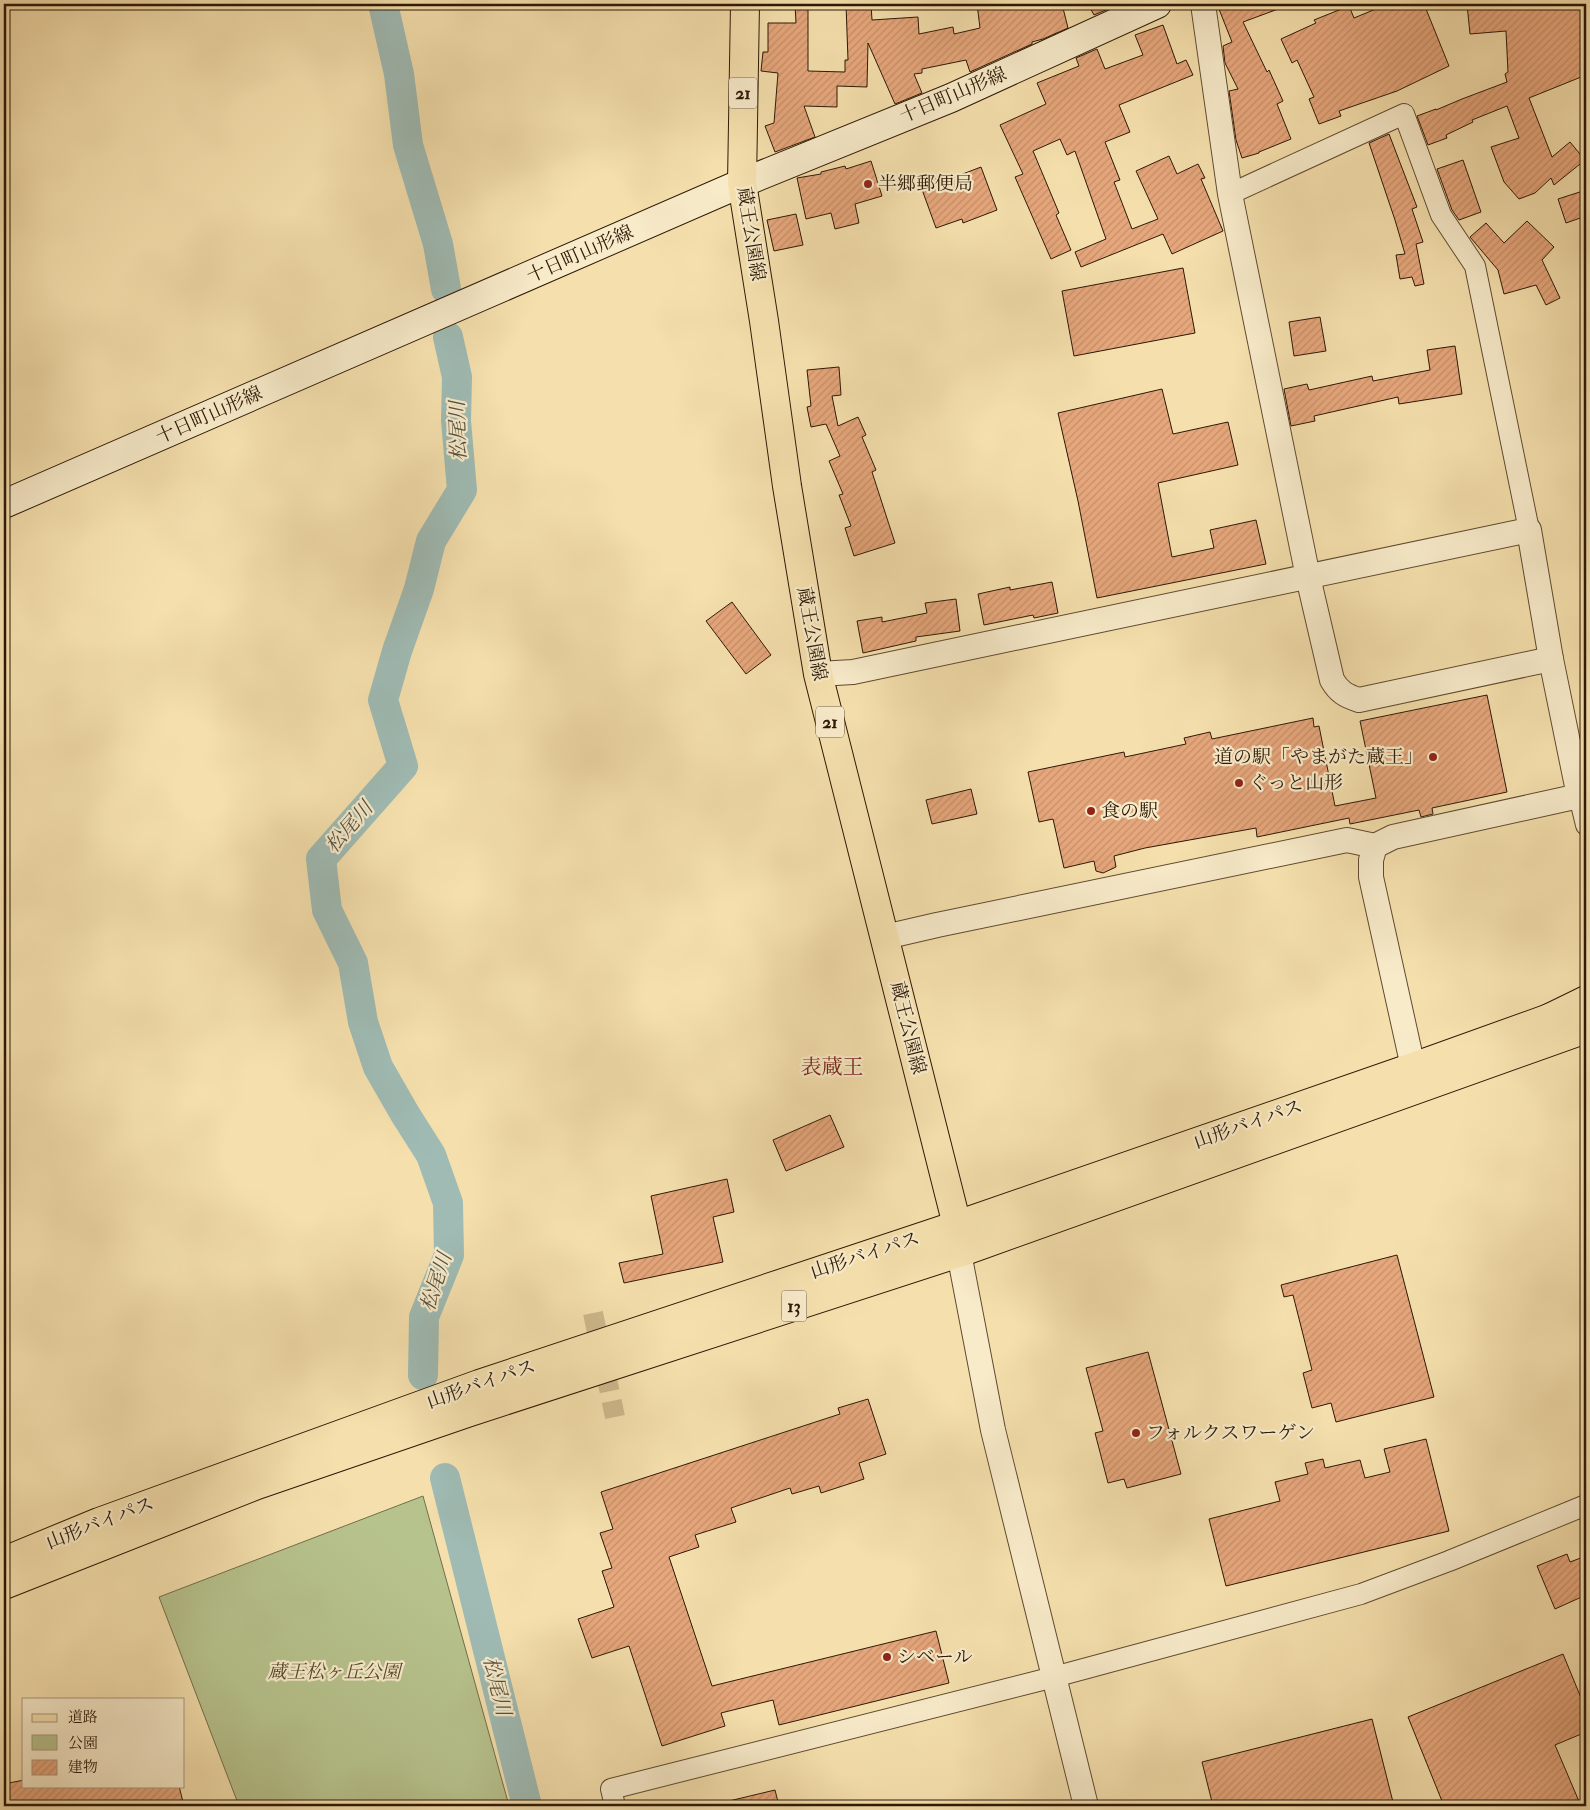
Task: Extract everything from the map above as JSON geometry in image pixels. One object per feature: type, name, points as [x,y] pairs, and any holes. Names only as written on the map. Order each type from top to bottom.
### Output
[{"type":"main road","name":"蔵王公園線","points":[[745,4],[742,183],[787,486],[818,674],[957,1225],[959,1252]]},
{"type":"main road","name":"十日町山形線","points":[[4,504],[742,183],[951,98],[1157,4]]},
{"type":"main road","points":[[1543,1021],[1586,1000]]},
{"type":"main road","name":"山形バイパス","points":[[4,1561],[99,1522],[479,1384],[957,1225],[1586,1005]]},
{"type":"main road","name":"山形バイパス","points":[[4,1585],[257,1484],[479,1409],[959,1252],[1586,1029]]},
{"type":"street","points":[[1203,4],[1230,194],[1308,577],[1332,680],[1338,690],[1347,696],[1359,700],[1551,659]]},
{"type":"street","points":[[1230,194],[1404,114],[1441,215],[1475,266],[1529,530],[1551,659],[1586,825]]},
{"type":"street","points":[[818,674],[853,672],[1529,530]]},
{"type":"street","points":[[885,937],[947,922],[1347,840],[1375,846],[1393,837],[1579,796]]},
{"type":"street","points":[[1375,846],[1371,860],[1372,877],[1413,1067]]},
{"type":"street","points":[[959,1252],[993,1430],[1086,1806]]},
{"type":"street","points":[[615,1806],[611,1789],[1054,1677],[1361,1594],[1448,1562],[1586,1505]]},
{"type":"green space","name":"蔵王松ヶ丘公園","points":[[423,1496],[508,1802],[489,1806],[239,1806],[159,1597]]},
{"type":"building","points":[[795,4],[808,4],[808,71],[845,72],[845,60],[848,60],[846,4],[871,4],[872,20],[918,17],[919,34],[953,27],[954,34],[980,28],[977,4],[1033,4],[1033,8],[1051,4],[1062,4],[1068,28],[1032,42],[1032,44],[970,72],[966,60],[922,69],[922,73],[914,74],[922,93],[895,104],[868,43],[867,87],[837,86],[837,107],[804,106],[815,137],[775,152],[765,126],[774,123],[778,73],[761,71],[763,52],[768,52],[768,23],[796,23]]},
{"type":"building","points":[[1088,4],[1120,4],[1094,15]]},
{"type":"building","points":[[1217,4],[1289,4],[1243,22],[1267,72],[1269,70],[1283,101],[1277,104],[1291,139],[1242,158],[1236,140],[1229,91],[1238,89],[1225,63],[1223,46],[1232,42]]},
{"type":"building","points":[[1390,4],[1392,10],[1409,4],[1424,4],[1449,66],[1397,91],[1339,111],[1341,116],[1319,124],[1309,99],[1314,97],[1297,60],[1292,63],[1281,39],[1316,23],[1314,20],[1349,6],[1354,18]]},
{"type":"building","points":[[1467,4],[1586,4],[1586,75],[1529,98],[1552,157],[1570,142],[1585,160],[1554,185],[1551,178],[1535,193],[1519,199],[1504,182],[1491,147],[1519,138],[1507,106],[1472,120],[1473,122],[1446,135],[1447,138],[1428,145],[1417,116],[1507,82],[1505,74],[1508,72],[1506,31],[1470,34]]},
{"type":"building","points":[[1163,25],[1177,64],[1186,60],[1193,75],[1119,105],[1130,132],[1105,142],[1120,180],[1114,182],[1132,229],[1158,219],[1136,171],[1169,156],[1177,174],[1198,164],[1205,178],[1201,179],[1223,231],[1172,254],[1163,234],[1081,267],[1075,252],[1106,239],[1075,151],[1067,155],[1060,139],[1033,151],[1059,213],[1056,215],[1071,250],[1051,259],[1015,177],[1023,174],[1000,125],[1046,104],[1037,83],[1079,66],[1076,58],[1097,49],[1105,69],[1143,55],[1135,35]]},
{"type":"building","points":[[1389,134],[1417,207],[1412,209],[1423,242],[1416,244],[1424,284],[1415,286],[1412,277],[1400,279],[1396,255],[1405,254],[1369,143]]},
{"type":"building","points":[[1463,160],[1481,212],[1459,220],[1452,210],[1437,169]]},
{"type":"building","points":[[871,161],[882,196],[855,204],[859,223],[835,229],[831,213],[806,219],[797,178],[821,174],[821,172],[845,166],[846,169]]},
{"type":"building","points":[[981,167],[997,210],[963,223],[962,219],[936,228],[920,184],[945,175],[947,180]]},
{"type":"building","points":[[1586,190],[1586,216],[1566,223],[1558,199]]},
{"type":"building","points":[[796,214],[803,245],[774,251],[767,220]]},
{"type":"building","points":[[1527,221],[1554,247],[1542,260],[1560,298],[1546,305],[1536,285],[1504,294],[1498,270],[1470,237],[1486,223],[1504,243]]},
{"type":"building","points":[[1183,268],[1195,333],[1074,356],[1062,291]]},
{"type":"building","points":[[1320,317],[1326,351],[1294,356],[1289,322]]},
{"type":"building","points":[[1455,346],[1462,394],[1399,404],[1398,397],[1314,416],[1315,421],[1291,426],[1284,389],[1307,384],[1309,390],[1372,376],[1373,381],[1430,370],[1427,350]]},
{"type":"building","points":[[839,367],[841,395],[832,396],[838,426],[858,417],[866,435],[862,437],[876,470],[872,472],[895,543],[854,556],[845,528],[851,526],[839,495],[843,494],[829,461],[840,456],[826,424],[811,427],[807,407],[811,406],[807,370]]},
{"type":"building","points":[[1162,389],[1173,434],[1228,422],[1238,465],[1158,483],[1172,557],[1214,548],[1210,530],[1256,520],[1266,564],[1097,598],[1058,413]]},
{"type":"building","points":[[1052,582],[1058,613],[1034,618],[1033,615],[984,625],[978,594],[1010,587],[1010,590]]},
{"type":"building","points":[[956,599],[960,631],[916,637],[916,641],[863,653],[857,621],[882,617],[882,622],[927,613],[925,603]]},
{"type":"building","points":[[732,602],[771,655],[746,674],[706,621]]},
{"type":"building","points":[[1487,695],[1507,792],[1432,808],[1433,814],[1421,817],[1419,810],[1350,824],[1349,818],[1257,837],[1256,828],[1145,848],[1114,856],[1116,867],[1103,873],[1096,871],[1094,861],[1064,868],[1053,819],[1039,822],[1028,772],[1124,752],[1125,757],[1186,744],[1184,738],[1210,732],[1212,739],[1313,718],[1314,727],[1319,726],[1335,806],[1376,798],[1360,721]]},
{"type":"building","points":[[971,789],[977,814],[932,824],[926,800]]},
{"type":"building","points":[[830,1115],[844,1147],[786,1171],[773,1140]]},
{"type":"building","points":[[727,1179],[734,1212],[713,1217],[723,1262],[624,1283],[619,1263],[663,1254],[651,1196]]},
{"type":"building","points":[[1397,1255],[1434,1397],[1336,1422],[1331,1403],[1312,1408],[1303,1373],[1312,1370],[1293,1295],[1284,1297],[1281,1285]]},
{"type":"building","points":[[1148,1352],[1181,1474],[1127,1488],[1124,1479],[1108,1483],[1095,1433],[1103,1431],[1086,1368]]},
{"type":"building","points":[[868,1399],[886,1454],[859,1463],[864,1479],[821,1493],[819,1486],[792,1494],[790,1488],[731,1508],[736,1522],[695,1535],[699,1547],[669,1557],[712,1686],[936,1631],[949,1683],[779,1725],[773,1700],[721,1713],[725,1726],[662,1746],[629,1646],[592,1658],[578,1619],[614,1607],[602,1571],[612,1568],[600,1533],[613,1529],[601,1492],[840,1414],[838,1408]]},
{"type":"building","points":[[1426,1439],[1449,1531],[1226,1586],[1209,1519],[1280,1501],[1275,1482],[1308,1474],[1305,1463],[1323,1459],[1325,1468],[1360,1460],[1365,1478],[1390,1472],[1384,1449]]},
{"type":"building","points":[[1567,1554],[1570,1562],[1586,1556],[1586,1595],[1555,1609],[1537,1566]]},
{"type":"building","points":[[1563,1654],[1586,1710],[1586,1732],[1555,1745],[1581,1806],[1444,1806],[1408,1717]]},
{"type":"building","points":[[1372,1719],[1394,1806],[1213,1806],[1202,1762]]},
{"type":"building","points":[[22,1780],[22,1788],[180,1788],[184,1806],[4,1806],[4,1784]]},
{"type":"building","points":[[775,1790],[779,1806],[730,1806],[729,1801]]},
{"type":"waterway","name":"松尾川","points":[[383,4],[399,74],[408,145],[438,244],[446,289]]},
{"type":"waterway","name":"松尾川","points":[[423,1375],[424,1317],[449,1255],[448,1203],[431,1155],[378,1067],[363,1022],[353,963],[327,910],[321,859],[403,766],[383,700],[397,651],[419,589],[431,541],[462,490],[456,421],[457,377],[448,337]]},
{"type":"waterway","name":"松尾川","points":[[445,1478],[527,1806]]},
{"type":"tunnel","points":[[593,1313],[615,1417]]},
{"type":"place","name":"半郷郵便局","points":[[868,184]]},
{"type":"place","name":"道の駅「やまがた蔵王」","points":[[1433,757]]},
{"type":"place","name":"ぐっと山形","points":[[1239,783]]},
{"type":"place","name":"食の駅","points":[[1091,811]]},
{"type":"place","name":"フォルクスワーゲン","points":[[1136,1433]]},
{"type":"place","name":"シベール","points":[[887,1657]]},
{"type":"district","name":"表蔵王","points":[[832,1067]]}]
